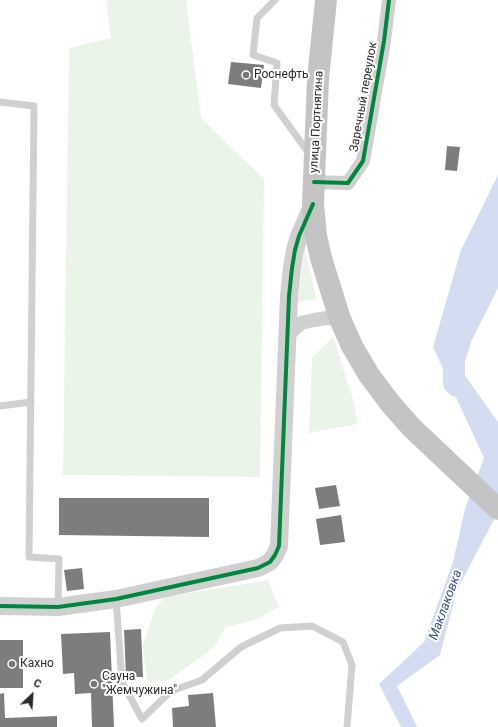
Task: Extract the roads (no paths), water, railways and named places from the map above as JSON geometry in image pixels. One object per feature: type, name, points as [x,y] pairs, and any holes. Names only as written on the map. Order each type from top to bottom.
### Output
[{"type":"main road","name":"улица Портнягина","points":[[326,0],[318,79],[312,204],[316,236],[321,258],[340,319],[352,346],[368,374],[390,403],[411,427],[498,509]]},
{"type":"street","name":"Заречный переулок","points":[[314,172],[348,183],[363,161],[384,41],[389,0]]},
{"type":"street","points":[[0,606],[58,608],[116,599],[258,568],[270,562],[279,546],[289,334],[289,296],[295,250],[312,204]]},
{"type":"street","points":[[289,334],[302,323],[328,318],[340,319]]},
{"type":"lane","points":[[275,0],[257,18],[253,55],[277,63],[274,105],[314,172]]},
{"type":"lane","points":[[0,102],[34,106],[29,557],[59,559],[58,608]]},
{"type":"lane","points":[[0,406],[31,402]]},
{"type":"lane","points":[[116,599],[122,682],[142,719],[171,691],[202,680],[241,647],[280,628],[312,626],[344,642],[352,665],[347,727]]},
{"type":"water","points":[[498,175],[498,265],[461,337],[454,360],[498,422],[498,512],[457,590],[440,655],[397,686],[417,727],[401,727],[379,684],[424,642],[453,562],[465,509],[484,458],[433,347],[461,250]]},
{"type":"waterway","name":"Маклаковка","points":[[457,386],[454,383],[454,360],[461,337],[498,264]]},
{"type":"place","name":"Роснефть","points":[[246,75]]},
{"type":"place","name":"Кахно","points":[[12,664]]},
{"type":"place","name":"Сауна \"Жемчужина\"","points":[[94,684]]}]
